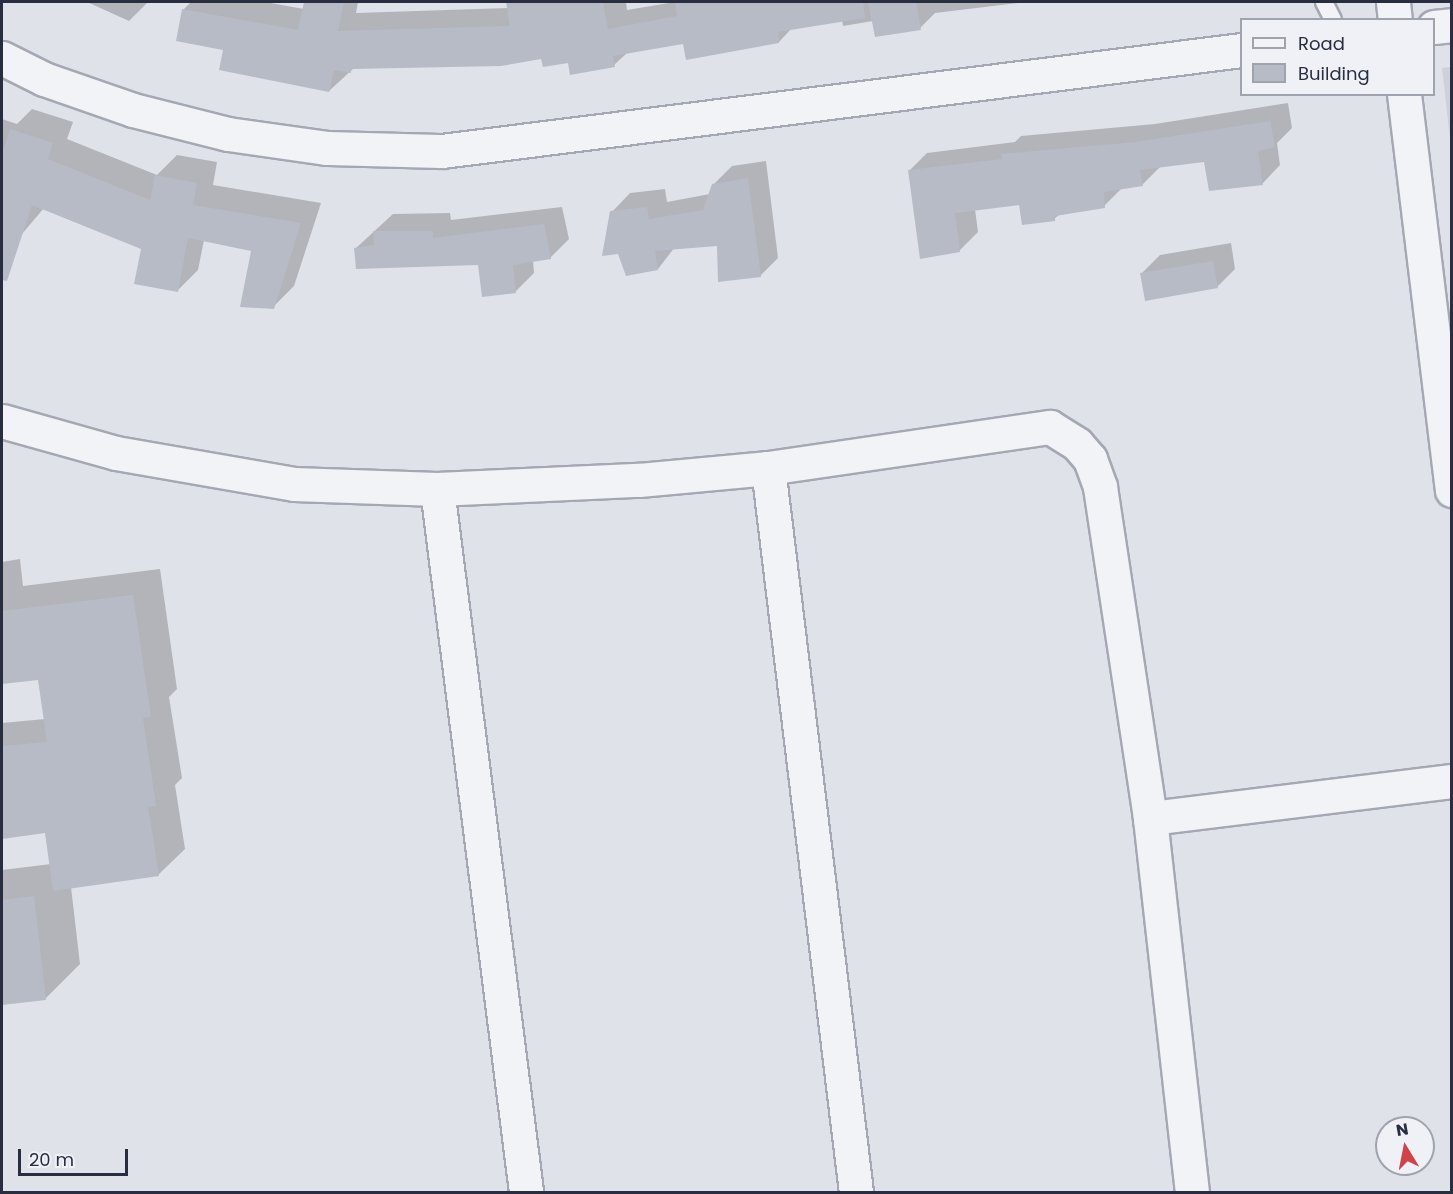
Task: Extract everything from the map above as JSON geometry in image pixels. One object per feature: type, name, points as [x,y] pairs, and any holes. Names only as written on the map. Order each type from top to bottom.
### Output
[{"type":"street","points":[[1393,2],[1395,18]]},
{"type":"street","points":[[1435,27],[1452,25]]},
{"type":"street","points":[[2,58],[44,80],[133,110],[228,134],[326,148],[441,151],[1240,50]]},
{"type":"street","points":[[1404,96],[1448,430],[1452,490]]},
{"type":"street","points":[[2,421],[116,453],[294,484],[437,489],[639,480],[768,468],[1050,427],[1077,444],[1090,459],[1100,486],[1150,818],[1192,1192]]},
{"type":"street","points":[[768,468],[856,1192]]},
{"type":"street","points":[[437,489],[526,1192]]},
{"type":"street","points":[[1150,818],[1452,781]]},
{"type":"lane","points":[[1324,2],[1332,18]]},
{"type":"shaded area","points":[[1452,67],[1451,147],[1442,68]]},
{"type":"building","points":[[304,2],[344,2],[338,31],[510,26],[506,2],[603,2],[608,29],[677,16],[675,2],[863,2],[865,18],[778,32],[779,43],[686,60],[683,44],[613,56],[615,67],[570,75],[568,63],[543,67],[541,59],[501,66],[351,69],[351,73],[334,70],[329,92],[219,70],[223,50],[176,41],[182,9],[298,30]]},
{"type":"building","points":[[868,2],[916,2],[921,30],[875,37]]},
{"type":"building","points":[[1270,121],[1275,147],[1258,151],[1263,185],[1209,191],[1204,162],[1140,170],[1143,186],[1104,192],[1105,208],[1055,216],[1055,221],[1022,225],[1019,205],[955,213],[960,252],[920,259],[908,170],[1002,159],[1001,154],[1136,142]]},
{"type":"building","points":[[10,129],[53,143],[48,159],[150,200],[155,175],[197,183],[193,205],[301,223],[274,309],[240,307],[251,251],[188,238],[178,292],[134,284],[141,249],[32,205],[7,281],[2,280],[2,154]]},
{"type":"building","points":[[748,178],[761,277],[718,282],[717,246],[655,251],[658,270],[626,276],[618,254],[602,256],[610,211],[647,207],[649,219],[703,210],[712,184]]},
{"type":"building","points":[[544,224],[551,259],[513,265],[516,293],[482,297],[478,265],[356,269],[354,248],[374,245],[373,231],[433,231],[433,238]]},
{"type":"building","points":[[1213,261],[1218,288],[1145,301],[1140,273]]},
{"type":"building","points":[[133,595],[151,717],[143,718],[156,806],[148,807],[159,876],[53,891],[45,833],[2,839],[2,746],[47,742],[38,680],[2,684],[2,611]]},
{"type":"building","points":[[34,896],[46,1000],[2,1005],[2,900]]}]
